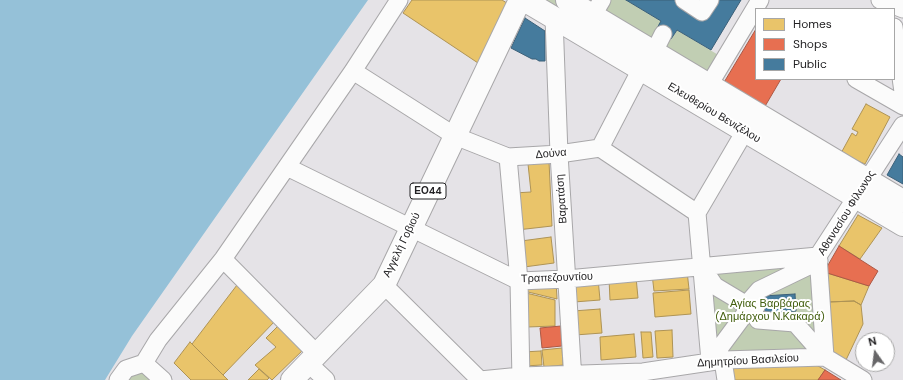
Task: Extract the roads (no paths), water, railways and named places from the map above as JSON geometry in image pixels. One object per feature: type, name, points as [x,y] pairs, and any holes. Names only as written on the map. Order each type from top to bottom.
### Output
[{"type":"main road","name":"Αγγελή Γοβιού","points":[[292,380],[384,285],[520,0]]},
{"type":"main road","name":"Ελευθερίου Βενιζέλου","points":[[524,0],[745,131],[862,188],[903,201]]},
{"type":"main road","name":"Ελευθερίου Βενιζέλου","points":[[567,0],[597,8],[659,43],[709,85],[862,188],[903,225]]},
{"type":"street","points":[[118,380],[126,369],[144,363],[158,340],[223,260],[353,71],[399,0]]},
{"type":"street","points":[[684,0],[702,12],[710,0]]},
{"type":"street","name":"Βαρατάση","points":[[554,18],[559,154],[573,377]]},
{"type":"street","points":[[709,85],[754,18]]},
{"type":"street","points":[[895,34],[903,92]]},
{"type":"street","points":[[641,70],[600,148],[697,213]]},
{"type":"street","name":"Δούνα","points":[[353,71],[455,136],[508,157],[559,154],[600,148]]},
{"type":"street","points":[[858,80],[903,106]]},
{"type":"street","name":"Αθανασίου Φίλωνος","points":[[825,357],[818,259],[903,125]]},
{"type":"street","points":[[726,380],[716,361],[702,267],[697,213],[745,131]]},
{"type":"street","points":[[508,157],[518,281],[521,378]]},
{"type":"street","name":"Τραπεζουντίου","points":[[286,167],[518,281],[567,279],[702,267],[818,259]]},
{"type":"street","points":[[716,361],[752,307],[759,290],[818,259]]},
{"type":"street","points":[[223,260],[246,282],[313,358],[326,380]]},
{"type":"street","points":[[702,267],[715,286],[752,307],[758,320],[795,323],[825,357],[862,380]]},
{"type":"street","name":"Δημητρίου Βασιλείου","points":[[384,285],[480,380],[573,377],[643,372],[716,361],[825,357]]},
{"type":"street","points":[[144,363],[163,380]]},
{"type":"water","points":[[0,0],[368,0],[132,336],[105,380],[0,380]]},
{"type":"park label","name":"Αγίας Βαρβάρας (Δημάρχου Ν.Κακαρά)","points":[[770,310]]}]
